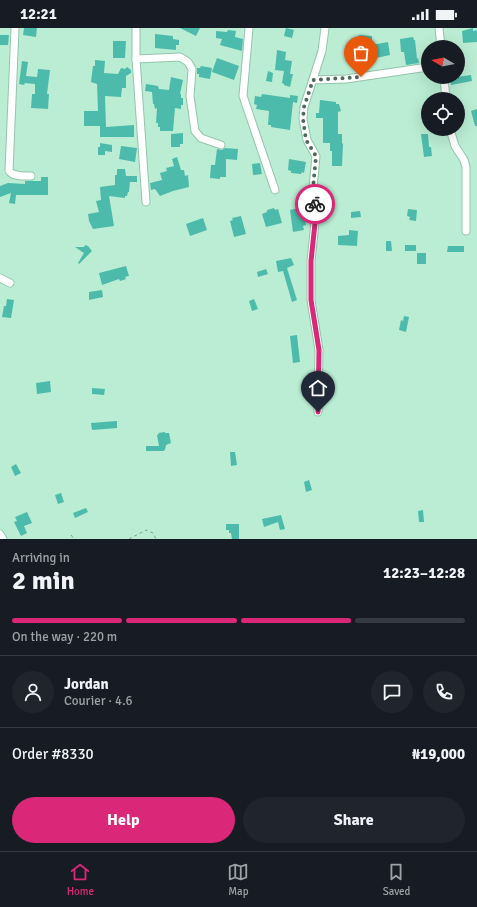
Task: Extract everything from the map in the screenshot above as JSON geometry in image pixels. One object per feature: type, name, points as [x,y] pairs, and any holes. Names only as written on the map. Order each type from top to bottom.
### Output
[{"type":"street","points":[[15,28],[10,171],[15,175],[31,176]]},
{"type":"street","points":[[136,28],[136,59],[146,202]]},
{"type":"street","points":[[249,28],[243,96],[275,190]]},
{"type":"street","points":[[318,412],[319,350],[311,300],[311,261],[316,214],[313,188],[316,156],[306,140],[303,119],[304,107],[322,51],[325,28]]},
{"type":"street","points":[[439,28],[440,40]]},
{"type":"street","points":[[136,59],[180,57],[188,62],[192,69],[190,96],[195,131],[201,138],[221,145]]},
{"type":"street","points":[[313,80],[353,78],[421,68]]},
{"type":"street","points":[[452,136],[455,146],[464,160],[466,167],[466,231]]},
{"type":"street","points":[[0,278],[10,283]]},
{"type":"street","points":[[0,534],[3,539]]},
{"type":"path","points":[[129,539],[146,530],[153,533],[156,539]]},
{"type":"path","points":[[71,535],[74,539]]},
{"type":"building","points":[[24,28],[37,28],[36,37],[23,35]]},
{"type":"building","points":[[180,28],[200,28],[196,36]]},
{"type":"building","points":[[286,28],[294,30],[292,38],[284,36]]},
{"type":"building","points":[[473,28],[473,31],[477,30],[477,42],[465,43],[465,40],[463,40],[462,31]]},
{"type":"building","points":[[228,30],[236,31],[235,37],[243,39],[242,51],[220,45],[222,39],[216,38],[216,31],[227,32]]},
{"type":"building","points":[[155,34],[173,36],[173,39],[179,40],[179,45],[176,45],[176,50],[155,48]]},
{"type":"building","points":[[0,35],[9,35],[8,45],[0,45]]},
{"type":"building","points":[[359,35],[372,36],[372,45],[388,42],[390,55],[376,58],[375,54],[351,55],[351,57],[346,57],[346,45],[359,45]]},
{"type":"building","points":[[413,37],[415,40],[417,59],[418,58],[419,63],[406,65],[404,52],[401,52],[400,39]]},
{"type":"building","points":[[113,41],[126,41],[125,58],[113,58]]},
{"type":"building","points":[[277,50],[286,52],[285,60],[292,61],[290,74],[293,74],[290,87],[282,83],[284,71],[275,70]]},
{"type":"building","points":[[217,58],[239,66],[234,80],[212,72]]},
{"type":"building","points":[[95,60],[105,61],[104,73],[118,74],[121,68],[125,69],[127,67],[131,70],[131,73],[126,76],[126,88],[122,88],[121,97],[105,96],[106,127],[134,125],[134,137],[100,137],[100,126],[84,126],[84,111],[98,111],[97,84],[91,82]]},
{"type":"building","points":[[22,61],[28,62],[26,76],[37,77],[38,69],[50,70],[47,94],[49,94],[48,109],[31,108],[32,94],[35,94],[35,84],[19,84]]},
{"type":"building","points":[[201,66],[212,68],[210,79],[199,77],[199,74],[197,74],[197,68],[200,68]]},
{"type":"building","points":[[268,71],[273,73],[272,82],[266,81]]},
{"type":"building","points":[[471,75],[472,81],[465,82],[465,76]]},
{"type":"building","points":[[171,77],[183,80],[180,94],[181,98],[183,98],[183,105],[181,105],[181,109],[175,108],[173,131],[160,131],[158,123],[156,123],[157,108],[155,109],[153,104],[152,92],[145,91],[146,84],[158,86],[159,89],[169,90]]},
{"type":"building","points":[[262,94],[290,98],[290,95],[298,96],[297,103],[293,102],[290,130],[271,127],[271,125],[268,125],[269,111],[256,109],[257,105],[254,104],[255,96],[261,97]]},
{"type":"building","points":[[320,100],[336,102],[336,104],[339,104],[341,111],[338,112],[338,134],[342,134],[342,166],[332,166],[332,151],[330,151],[330,143],[323,143],[323,118],[316,118],[316,113],[319,113]]},
{"type":"building","points":[[477,109],[477,126],[475,126],[471,111]]},
{"type":"building","points":[[183,133],[183,144],[180,144],[180,147],[171,147],[171,134]]},
{"type":"building","points":[[421,136],[428,136],[429,147],[431,147],[432,156],[424,157]]},
{"type":"building","points":[[100,143],[112,145],[112,152],[105,151],[105,155],[98,155],[98,147],[100,147]]},
{"type":"building","points":[[121,146],[137,148],[135,162],[119,159]]},
{"type":"building","points":[[225,148],[238,149],[237,160],[226,159],[226,177],[220,177],[220,179],[210,178],[211,165],[215,165],[217,149],[222,150]]},
{"type":"building","points":[[177,157],[181,170],[184,170],[185,176],[188,175],[189,187],[160,196],[155,189],[151,190],[150,183],[162,180],[160,173],[167,171],[166,168],[174,166],[172,159]]},
{"type":"building","points":[[289,159],[306,162],[304,173],[291,173],[291,171],[288,170]]},
{"type":"building","points":[[260,163],[262,174],[253,175],[252,164]]},
{"type":"building","points":[[117,169],[125,169],[126,176],[137,176],[137,182],[130,182],[129,192],[125,198],[109,196],[114,226],[93,229],[89,221],[88,214],[99,212],[96,201],[101,200],[100,187],[115,185],[115,175],[117,175]]},
{"type":"building","points":[[41,177],[48,177],[48,195],[16,195],[15,204],[9,203],[11,193],[0,197],[0,186],[8,183],[25,184],[25,181],[41,181]]},
{"type":"building","points":[[303,207],[306,225],[303,226],[304,230],[293,232],[290,210]]},
{"type":"building","points":[[274,208],[275,210],[278,209],[282,223],[266,227],[262,214],[267,212],[267,210]]},
{"type":"building","points":[[408,209],[417,210],[416,221],[409,220],[410,217],[407,216]]},
{"type":"building","points":[[360,211],[361,217],[351,218],[351,212]]},
{"type":"building","points":[[241,216],[246,234],[234,237],[230,221],[233,220],[232,218]]},
{"type":"building","points":[[203,218],[207,230],[190,236],[186,224]]},
{"type":"building","points":[[349,230],[358,231],[357,246],[338,245],[338,236],[349,235]]},
{"type":"building","points":[[386,241],[391,241],[392,251],[386,251]]},
{"type":"building","points":[[85,245],[92,251],[79,264],[78,263],[84,253],[75,247],[84,247]]},
{"type":"building","points":[[405,245],[416,245],[416,251],[405,251]]},
{"type":"building","points":[[448,246],[464,246],[464,252],[447,252]]},
{"type":"building","points":[[417,253],[426,253],[426,264],[417,264]]},
{"type":"building","points":[[291,258],[294,265],[287,268],[297,300],[292,302],[283,271],[278,272],[276,261]]},
{"type":"building","points":[[126,266],[129,276],[125,277],[126,279],[120,281],[119,279],[102,285],[99,273]]},
{"type":"building","points":[[266,269],[268,274],[258,277],[257,272]]},
{"type":"building","points":[[102,290],[103,297],[89,300],[89,292]]},
{"type":"building","points":[[7,299],[14,300],[11,318],[2,317]]},
{"type":"building","points":[[254,299],[258,309],[252,311],[249,301]]},
{"type":"building","points":[[404,316],[409,317],[406,332],[399,330],[401,320],[403,321]]},
{"type":"building","points":[[297,335],[300,362],[293,363],[290,336]]},
{"type":"building","points":[[50,381],[51,392],[37,394],[36,383]]},
{"type":"building","points":[[92,388],[105,389],[104,395],[92,394]]},
{"type":"building","points":[[117,421],[117,428],[92,430],[91,423]]},
{"type":"building","points":[[158,433],[169,433],[171,443],[166,445],[165,450],[146,451],[146,446],[159,446],[157,435],[159,434]]},
{"type":"building","points":[[230,452],[235,452],[237,465],[231,466]]},
{"type":"building","points":[[16,464],[21,473],[15,476],[11,467]]},
{"type":"building","points":[[309,480],[312,490],[306,492],[304,482]]},
{"type":"building","points":[[61,493],[64,502],[58,504],[55,495]]},
{"type":"building","points":[[86,508],[88,512],[75,518],[73,513]]},
{"type":"building","points":[[423,510],[424,522],[419,522],[418,511]]},
{"type":"building","points":[[27,512],[32,523],[24,526],[27,533],[21,536],[14,522],[17,521],[15,517]]},
{"type":"building","points":[[281,515],[285,529],[280,530],[278,522],[264,527],[262,519]]},
{"type":"building","points":[[226,524],[239,524],[239,539],[232,539],[229,530],[226,530]]},
{"type":"way so far","points":[[315,204],[313,188],[316,156],[306,140],[303,127],[304,107],[313,80],[361,77]]},
{"type":"route","points":[[315,204],[316,214],[311,261],[311,300],[319,350],[318,412]]}]
